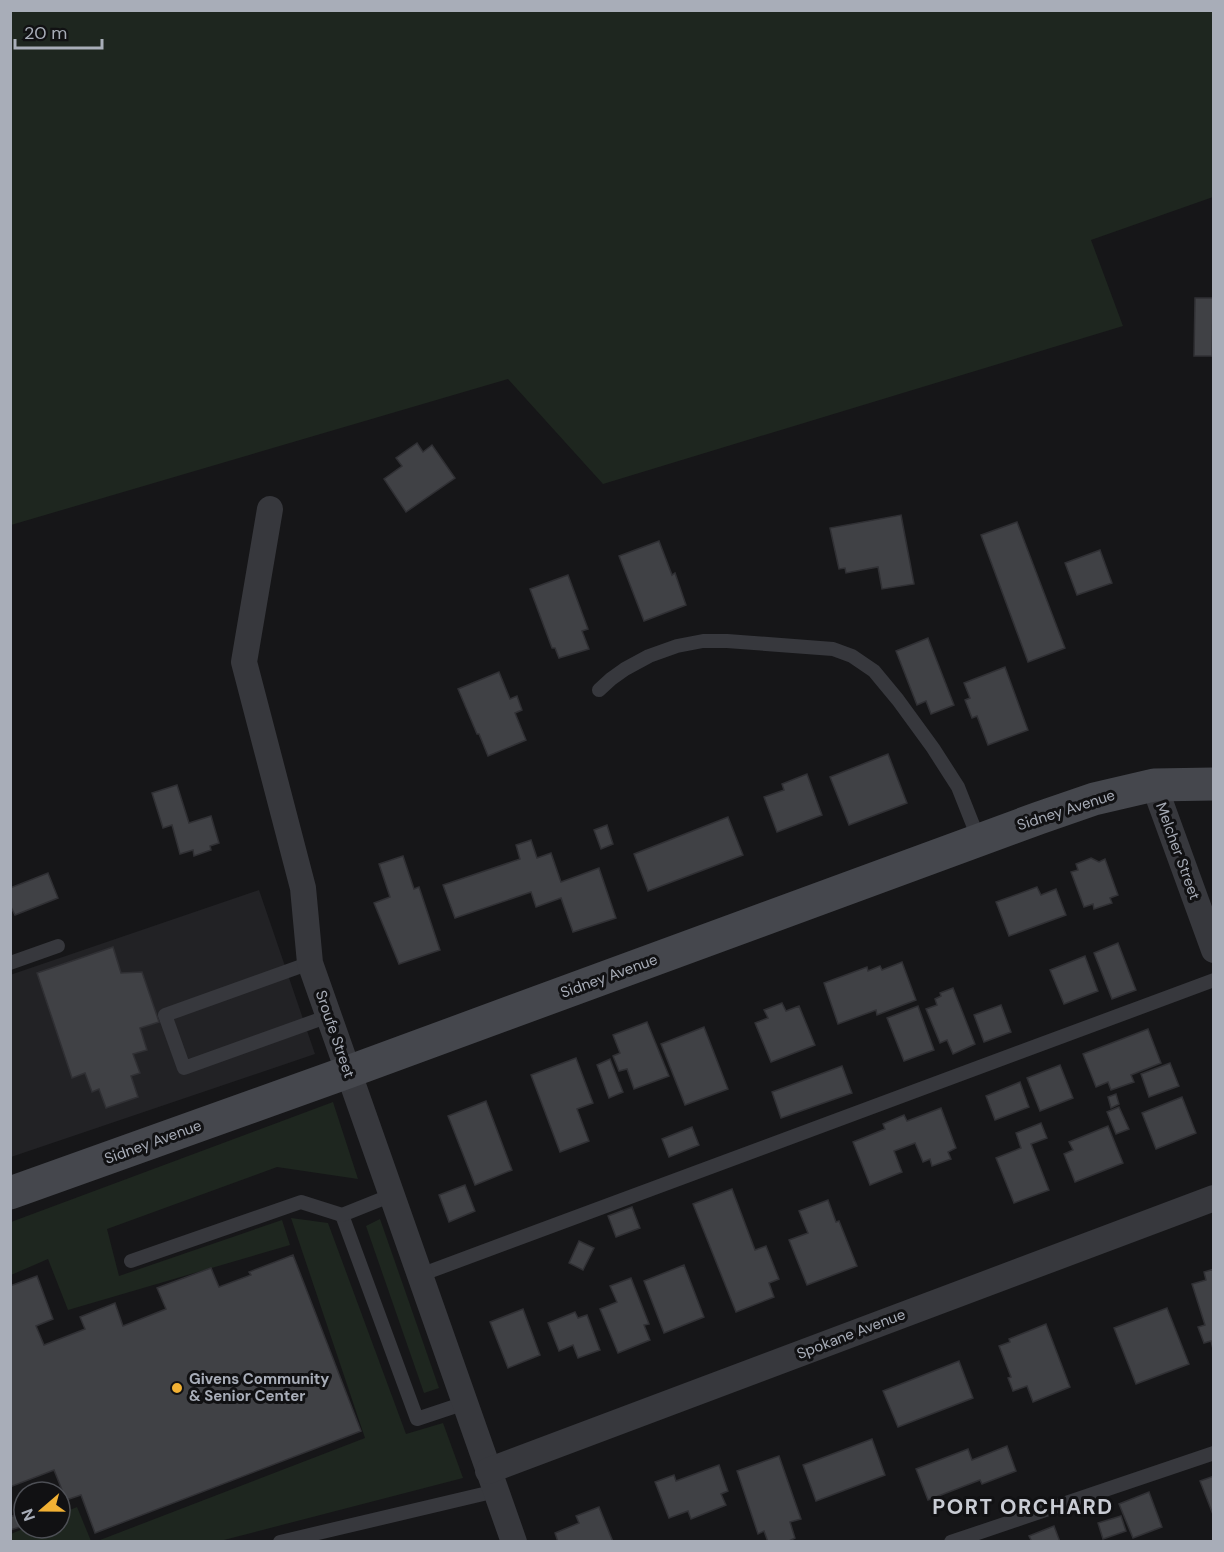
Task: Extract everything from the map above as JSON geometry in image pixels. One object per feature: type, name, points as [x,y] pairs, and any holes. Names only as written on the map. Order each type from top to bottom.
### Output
[{"type":"main road","name":"Sidney Avenue","points":[[10,1193],[1094,799],[1154,785],[1214,784]]},
{"type":"street","name":"Sroufe Street","points":[[270,509],[244,662],[303,888],[310,963],[514,1542]]},
{"type":"street","name":"Melcher Street","points":[[1154,785],[1214,950]]},
{"type":"street","name":"Spokane Avenue","points":[[492,1481],[1214,1198]]},
{"type":"lane","points":[[599,690],[611,679],[649,656],[677,646],[703,641],[834,649],[852,656],[874,671],[933,748],[958,787],[979,840]]},
{"type":"lane","points":[[10,963],[58,946]]},
{"type":"lane","points":[[310,963],[165,1015],[184,1068],[328,1016]]},
{"type":"lane","points":[[420,1275],[1214,980]]},
{"type":"lane","points":[[131,1262],[301,1203],[342,1215],[392,1195]]},
{"type":"lane","points":[[342,1215],[417,1419],[465,1403]]},
{"type":"lane","points":[[951,1542],[1214,1453]]},
{"type":"lane","points":[[280,1542],[492,1481]]},
{"type":"shaded area","points":[[11,10],[1213,11],[1213,197],[1091,240],[1123,326],[603,484],[508,379],[11,525]]},
{"type":"shaded area","points":[[259,890],[315,1054],[11,1157],[10,975]]},
{"type":"shaded area","points":[[333,1102],[358,1179],[277,1167],[107,1229],[119,1276],[282,1220],[290,1245],[68,1310],[48,1259],[11,1275],[11,1222]]},
{"type":"shaded area","points":[[291,1218],[328,1223],[406,1434],[443,1423],[463,1478],[220,1541],[101,1541],[365,1438]]},
{"type":"shaded area","points":[[380,1219],[439,1388],[424,1393],[366,1226]]},
{"type":"shaded area","points":[[77,1507],[91,1541],[11,1541],[12,1534],[12,1540],[72,1540],[72,1509]]},
{"type":"building","points":[[1195,298],[1213,298],[1212,356],[1194,356]]},
{"type":"building","points":[[417,443],[423,452],[432,445],[455,478],[406,512],[384,479],[402,466],[396,458]]},
{"type":"building","points":[[901,515],[914,584],[882,589],[878,567],[846,573],[845,568],[839,569],[830,528]]},
{"type":"building","points":[[1017,522],[1065,648],[1028,662],[981,535]]},
{"type":"building","points":[[659,541],[672,575],[675,573],[686,605],[644,621],[619,556]]},
{"type":"building","points":[[1100,550],[1112,583],[1077,595],[1065,563]]},
{"type":"building","points":[[568,575],[588,629],[582,631],[589,649],[559,658],[555,648],[552,648],[530,589]]},
{"type":"building","points":[[928,638],[954,705],[931,714],[926,701],[917,705],[896,651]]},
{"type":"building","points":[[1005,667],[1028,730],[988,745],[977,716],[972,718],[965,700],[970,698],[964,683]]},
{"type":"building","points":[[499,672],[510,699],[517,696],[522,710],[515,713],[526,740],[488,756],[458,689]]},
{"type":"building","points":[[888,754],[907,803],[849,825],[830,777]]},
{"type":"building","points":[[807,774],[822,815],[777,832],[764,797],[784,790],[782,784]]},
{"type":"building","points":[[177,785],[189,823],[211,816],[219,843],[210,846],[211,850],[194,856],[193,850],[180,854],[172,825],[163,828],[152,793]]},
{"type":"building","points":[[728,817],[743,855],[648,891],[634,854]]},
{"type":"building","points":[[607,825],[613,844],[601,849],[594,830]]},
{"type":"building","points":[[531,840],[537,858],[551,853],[561,882],[599,868],[616,918],[573,932],[561,898],[536,907],[531,892],[455,918],[443,885],[520,859],[516,845]]},
{"type":"building","points":[[403,856],[414,889],[419,887],[440,950],[399,964],[374,903],[390,897],[379,864]]},
{"type":"building","points":[[1091,858],[1099,862],[1105,859],[1118,895],[1110,898],[1112,903],[1094,909],[1093,904],[1084,907],[1071,872],[1078,870],[1076,864]]},
{"type":"building","points":[[48,873],[58,898],[15,915],[10,905],[10,888]]},
{"type":"building","points":[[1037,887],[1041,895],[1056,889],[1066,915],[1009,936],[996,902]]},
{"type":"building","points":[[1118,943],[1136,990],[1112,999],[1094,953]]},
{"type":"building","points":[[113,947],[121,973],[142,972],[159,1022],[140,1028],[147,1050],[133,1054],[140,1073],[131,1076],[138,1097],[106,1108],[99,1089],[92,1092],[85,1073],[72,1078],[37,973]]},
{"type":"building","points":[[1085,956],[1098,991],[1064,1004],[1050,970]]},
{"type":"building","points":[[902,962],[916,1000],[877,1015],[876,1010],[838,1024],[824,983],[867,967],[868,971],[880,966],[882,970]]},
{"type":"building","points":[[953,988],[975,1044],[953,1054],[947,1040],[940,1043],[926,1009],[937,1005],[935,999],[941,996],[940,993]]},
{"type":"building","points":[[782,1003],[786,1011],[799,1006],[815,1045],[771,1062],[755,1023],[768,1018],[764,1010]]},
{"type":"building","points":[[1001,1005],[1011,1032],[984,1042],[974,1015]]},
{"type":"building","points":[[918,1006],[934,1050],[904,1061],[887,1018]]},
{"type":"building","points":[[647,1022],[669,1076],[634,1089],[627,1069],[619,1071],[613,1056],[620,1053],[613,1035]]},
{"type":"building","points":[[704,1027],[728,1089],[685,1105],[661,1044]]},
{"type":"building","points":[[1148,1029],[1161,1063],[1131,1075],[1134,1082],[1111,1090],[1108,1082],[1096,1087],[1083,1054]]},
{"type":"building","points":[[576,1058],[593,1103],[577,1109],[589,1141],[560,1152],[531,1075]]},
{"type":"building","points":[[610,1059],[623,1092],[609,1098],[597,1065]]},
{"type":"building","points":[[1170,1063],[1179,1086],[1149,1097],[1141,1074]]},
{"type":"building","points":[[1060,1065],[1073,1098],[1040,1111],[1027,1078]]},
{"type":"building","points":[[842,1066],[852,1093],[781,1118],[772,1092]]},
{"type":"building","points":[[1020,1082],[1029,1107],[995,1120],[986,1096]]},
{"type":"building","points":[[1116,1094],[1119,1104],[1111,1108],[1108,1097]]},
{"type":"building","points":[[1182,1097],[1196,1133],[1156,1149],[1142,1113]]},
{"type":"building","points":[[486,1101],[512,1170],[475,1185],[448,1116]]},
{"type":"building","points":[[1119,1107],[1129,1129],[1116,1134],[1107,1112]]},
{"type":"building","points":[[941,1108],[956,1148],[948,1152],[951,1159],[932,1166],[930,1159],[923,1162],[915,1143],[894,1151],[902,1172],[870,1185],[853,1142],[885,1129],[883,1124],[904,1115],[907,1121]]},
{"type":"building","points":[[1041,1123],[1047,1138],[1031,1144],[1049,1190],[1014,1203],[996,1158],[1021,1148],[1016,1133]]},
{"type":"building","points":[[1108,1126],[1123,1163],[1075,1182],[1064,1154],[1073,1150],[1069,1142]]},
{"type":"building","points":[[692,1127],[699,1145],[669,1157],[662,1139]]},
{"type":"building","points":[[465,1185],[475,1211],[449,1222],[439,1195]]},
{"type":"building","points":[[732,1189],[755,1250],[766,1246],[779,1279],[769,1283],[774,1297],[736,1312],[693,1204]]},
{"type":"building","points":[[828,1200],[857,1266],[807,1285],[789,1240],[808,1233],[799,1211]]},
{"type":"building","points":[[632,1207],[640,1228],[616,1237],[608,1216]]},
{"type":"building","points":[[579,1241],[594,1248],[583,1270],[569,1263]]},
{"type":"building","name":"Givens Community & Senior Center","points":[[293,1255],[361,1431],[95,1533],[81,1495],[72,1498],[72,1480],[58,1480],[54,1470],[28,1480],[12,1480],[10,1487],[10,1286],[37,1276],[53,1319],[36,1326],[44,1345],[85,1329],[80,1317],[115,1303],[123,1326],[166,1309],[157,1288],[211,1268],[219,1287],[251,1275],[249,1272]]},
{"type":"building","points":[[684,1265],[704,1317],[664,1333],[644,1281]]},
{"type":"building","points":[[1214,1269],[1213,1349],[1211,1341],[1204,1343],[1198,1327],[1205,1325],[1192,1284],[1206,1280],[1204,1272]]},
{"type":"building","points":[[631,1278],[649,1324],[644,1325],[650,1340],[618,1353],[600,1309],[617,1302],[610,1286]]},
{"type":"building","points":[[1167,1308],[1189,1364],[1136,1384],[1114,1328]]},
{"type":"building","points":[[523,1309],[540,1355],[508,1368],[490,1322]]},
{"type":"building","points":[[575,1312],[578,1318],[587,1315],[600,1350],[578,1358],[573,1345],[559,1351],[548,1323]]},
{"type":"building","points":[[1046,1324],[1070,1387],[1033,1402],[1027,1386],[1013,1391],[1008,1378],[1011,1377],[999,1346],[1010,1342],[1009,1339]]},
{"type":"building","points":[[959,1361],[973,1398],[898,1427],[883,1391]]},
{"type":"building","points":[[872,1439],[885,1475],[816,1501],[803,1465]]},
{"type":"building","points":[[1007,1446],[1016,1471],[982,1484],[980,1480],[928,1500],[916,1469],[968,1449],[972,1460]]},
{"type":"building","points":[[779,1456],[801,1519],[790,1522],[795,1538],[787,1542],[768,1542],[764,1531],[758,1534],[737,1471]]},
{"type":"building","points":[[719,1465],[728,1491],[721,1494],[726,1505],[691,1519],[688,1511],[669,1518],[655,1482],[674,1475],[676,1481]]},
{"type":"building","points":[[1214,1476],[1214,1517],[1200,1481]]},
{"type":"building","points":[[1149,1492],[1162,1527],[1133,1538],[1119,1504]]},
{"type":"building","points":[[599,1507],[613,1542],[558,1542],[555,1533],[579,1523],[576,1516]]},
{"type":"building","points":[[12,1516],[12,1529],[10,1530],[10,1517]]},
{"type":"building","points":[[1121,1516],[1126,1531],[1103,1539],[1098,1523]]},
{"type":"building","points":[[1054,1526],[1060,1542],[1032,1542],[1029,1536]]},
{"type":"place","name":"Givens Community & Senior Center","points":[[177,1388]]},
{"type":"district","name":"PORT ORCHARD","points":[[1023,1507]]}]
